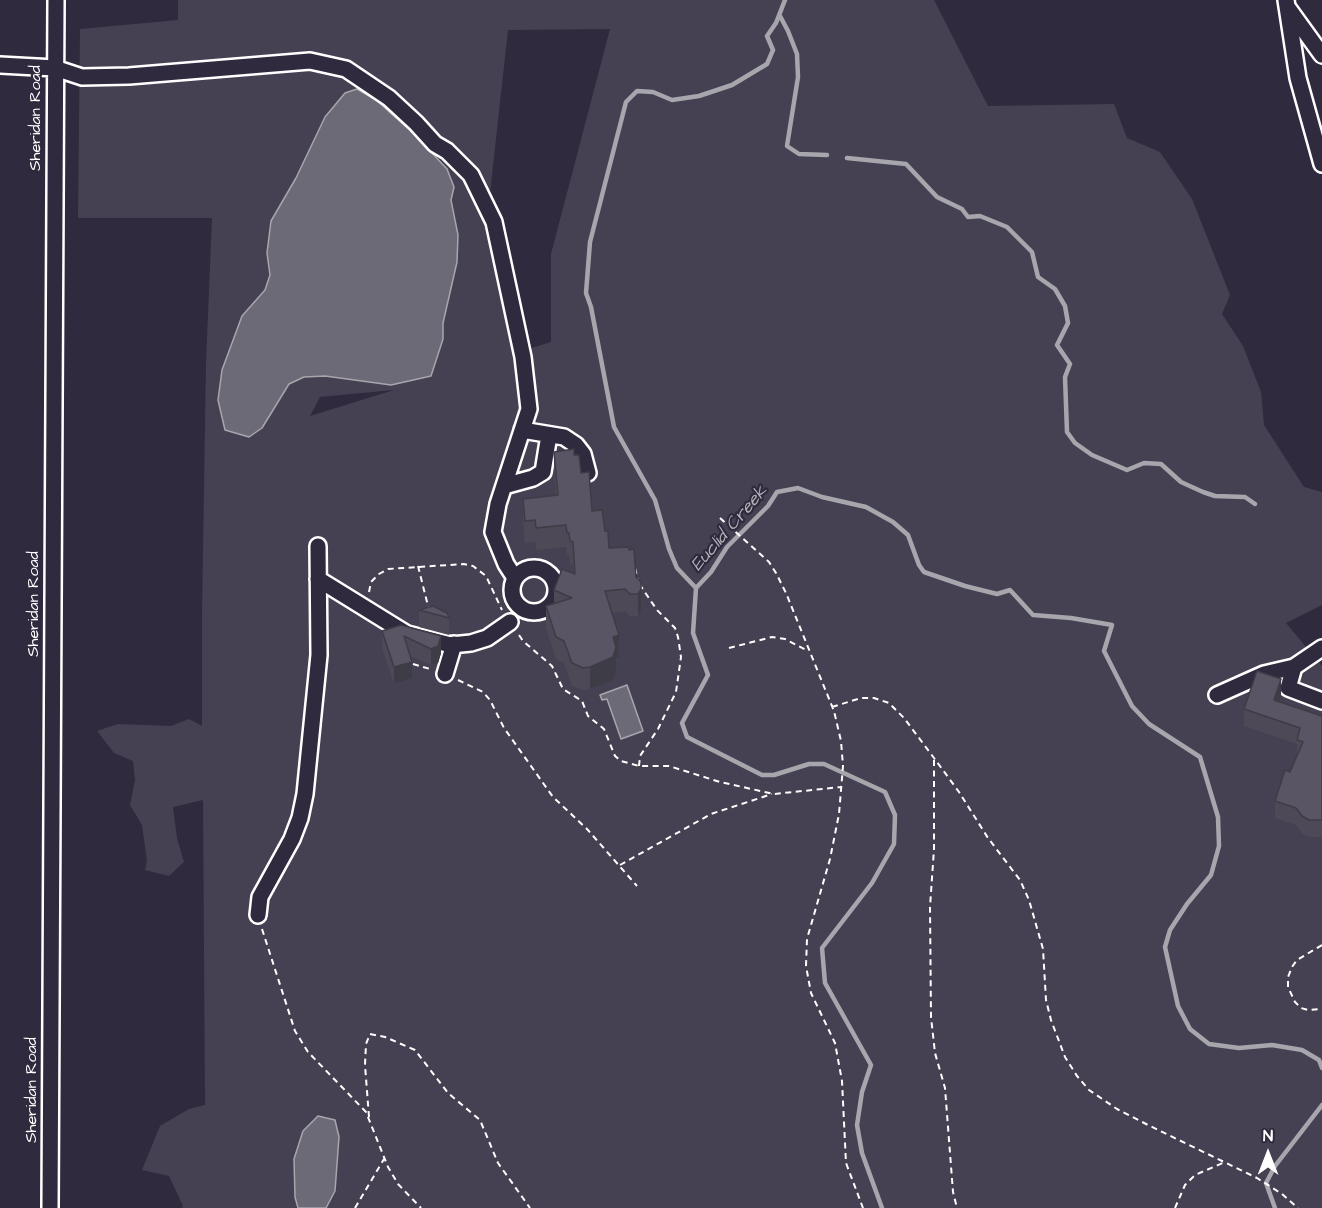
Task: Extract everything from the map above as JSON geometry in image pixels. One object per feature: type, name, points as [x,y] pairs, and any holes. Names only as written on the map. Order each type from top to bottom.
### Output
[{"type":"street","name":"Sheridan Road","points":[[50,1208],[56,0]]},
{"type":"street","points":[[1286,3],[1322,55]]},
{"type":"street","points":[[1286,3],[1298,78],[1322,163]]},
{"type":"street","points":[[0,65],[55,68],[82,77],[129,76],[310,61],[346,69],[389,98],[435,144],[447,151],[471,175],[494,222],[523,357],[529,409],[504,486],[493,532],[506,564],[515,578]]},
{"type":"street","points":[[522,430],[564,437],[576,445],[583,454],[588,473]]},
{"type":"street","points":[[504,486],[533,478],[543,472],[549,435]]},
{"type":"street","points":[[258,915],[260,897],[292,839],[300,818],[305,794],[319,655],[318,546]]},
{"type":"street","points":[[318,579],[407,634],[454,644],[471,643],[487,638],[510,622]]},
{"type":"street","points":[[445,674],[454,644]]},
{"type":"street","points":[[1217,695],[1264,674],[1294,667],[1322,648]]},
{"type":"street","points":[[1294,667],[1288,688],[1322,702]]},
{"type":"path","points":[[720,518],[769,562],[781,583],[832,707],[841,741],[843,766],[839,814],[830,859],[807,939],[806,966],[812,993],[835,1043],[842,1081],[846,1163],[863,1208]]},
{"type":"path","points":[[369,610],[371,582],[388,569],[453,563],[473,566],[486,576],[500,608],[523,641],[552,666],[563,689],[582,701],[588,716],[604,729],[615,756],[621,761],[639,766],[669,766],[720,782],[774,794]]},
{"type":"path","points":[[633,564],[643,591],[657,610],[675,628],[681,657],[676,692],[658,729],[640,756],[639,766]]},
{"type":"path","points":[[418,566],[431,616]]},
{"type":"path","points":[[729,648],[772,637],[785,639],[809,652]]},
{"type":"path","points":[[413,664],[445,674],[483,692],[490,700],[504,728],[553,797],[587,829],[637,886]]},
{"type":"path","points":[[832,707],[861,698],[874,698],[889,703],[904,718],[934,758],[988,838],[1020,880],[1029,900],[1043,950],[1046,1000],[1051,1020],[1065,1057],[1089,1090],[1117,1109],[1257,1178],[1282,1194],[1298,1208]]},
{"type":"path","points":[[934,758],[934,849],[930,908],[931,1017],[935,1053],[945,1088],[953,1192],[957,1208]]},
{"type":"path","points":[[620,865],[711,814],[741,802],[774,794],[841,787]]},
{"type":"path","points":[[258,915],[295,1031],[308,1052],[366,1112],[398,1184],[421,1208]]},
{"type":"path","points":[[1322,945],[1297,960],[1288,977],[1288,987],[1295,1002],[1301,1008],[1322,1009]]},
{"type":"path","points":[[369,1120],[365,1065],[366,1044],[370,1034],[385,1037],[415,1050],[448,1093],[480,1120],[498,1163],[530,1208]]},
{"type":"path","points":[[355,1208],[385,1158]]},
{"type":"path","points":[[1175,1208],[1185,1185],[1195,1175],[1225,1162]]},
{"type":"shaded area","points":[[178,0],[934,0],[988,106],[1114,104],[1127,138],[1160,152],[1192,199],[1230,295],[1222,314],[1243,346],[1261,392],[1264,425],[1304,487],[1322,492],[1322,605],[1286,623],[1322,666],[1322,1208],[182,1208],[169,1176],[142,1170],[160,1126],[189,1109],[205,1105],[203,800],[173,807],[177,838],[184,862],[169,876],[145,870],[147,861],[142,825],[130,805],[135,780],[133,761],[114,753],[97,731],[118,724],[171,726],[189,719],[202,726],[206,362],[212,218],[78,218],[80,29],[178,20]],"holes":[[[610,29],[551,254],[551,342],[522,351],[488,211],[508,30]],[[296,178],[454,187],[451,200],[455,215],[457,262],[443,323],[443,339],[431,375],[391,385],[325,376],[304,377],[289,384],[262,428],[242,316],[265,290],[270,275],[267,253],[271,221]],[[393,390],[394,390],[310,416],[320,397]]]},
{"type":"shaded area","points":[[357,89],[376,100],[415,135],[447,169],[454,187],[451,200],[458,235],[457,262],[443,323],[443,339],[431,376],[391,385],[325,376],[304,377],[289,384],[262,428],[249,437],[225,430],[218,400],[222,370],[242,316],[265,290],[270,275],[267,253],[271,221],[296,178],[325,117],[345,93]]},
{"type":"shaded area","points":[[627,685],[643,731],[621,739],[607,699],[602,700],[600,695]]},
{"type":"shaded area","points":[[318,1116],[335,1120],[339,1137],[335,1191],[326,1208],[298,1208],[295,1197],[294,1159],[303,1131]]},
{"type":"building","points":[[574,449],[574,455],[579,455],[581,473],[589,472],[592,511],[602,510],[605,531],[608,531],[609,548],[634,549],[636,577],[641,582],[638,594],[630,594],[625,589],[605,591],[619,635],[613,637],[616,647],[613,657],[583,668],[572,663],[564,641],[556,637],[546,606],[572,598],[554,590],[562,569],[575,574],[573,542],[570,541],[566,525],[536,528],[535,520],[525,521],[523,499],[558,495],[554,452]]},
{"type":"building","points":[[433,606],[447,613],[449,618],[419,610]]},
{"type":"building","points":[[401,625],[441,636],[438,646],[431,649],[404,636],[412,662],[394,667],[382,631]]},
{"type":"building","points":[[1257,671],[1281,679],[1274,700],[1322,716],[1322,820],[1309,820],[1302,816],[1296,808],[1275,801],[1285,770],[1290,772],[1303,742],[1297,740],[1300,728],[1244,709]]},
{"type":"waterway","name":"Euclid Creek","points":[[785,0],[776,23],[767,36],[773,50],[767,64],[732,85],[699,96],[672,100],[653,92],[637,91],[626,102],[590,242],[586,293],[591,307],[614,427],[655,500],[677,568],[696,588],[711,572],[727,547],[768,506],[777,492],[798,488],[822,497],[866,507],[893,522],[908,535],[919,565],[924,572],[997,594],[1010,590],[1033,615],[1112,625],[1104,651],[1132,706],[1149,724],[1200,757],[1218,817],[1219,846],[1211,875],[1187,904],[1170,930],[1165,947],[1178,1006],[1190,1029],[1209,1044],[1239,1048],[1272,1045],[1302,1050],[1319,1060],[1322,1068]]},
{"type":"waterway","points":[[780,16],[797,54],[798,77],[787,146],[799,154],[827,155]]},
{"type":"waterway","points":[[847,158],[906,164],[937,197],[962,209],[968,217],[980,216],[1007,227],[1032,252],[1038,277],[1055,289],[1065,306],[1068,323],[1057,345],[1070,364],[1065,377],[1067,432],[1075,443],[1092,455],[1127,470],[1144,463],[1161,464],[1181,482],[1203,492],[1215,496],[1245,497],[1255,504]]},
{"type":"waterway","points":[[696,588],[693,633],[708,675],[682,723],[687,737],[762,775],[774,775],[809,764],[824,764],[885,792],[895,815],[894,844],[872,883],[822,948],[825,983],[871,1065],[862,1092],[857,1125],[862,1153],[882,1208]]},
{"type":"waterway","name":"Euclid Creek","points":[[1275,1208],[1266,1183],[1275,1166],[1322,1105]]}]
